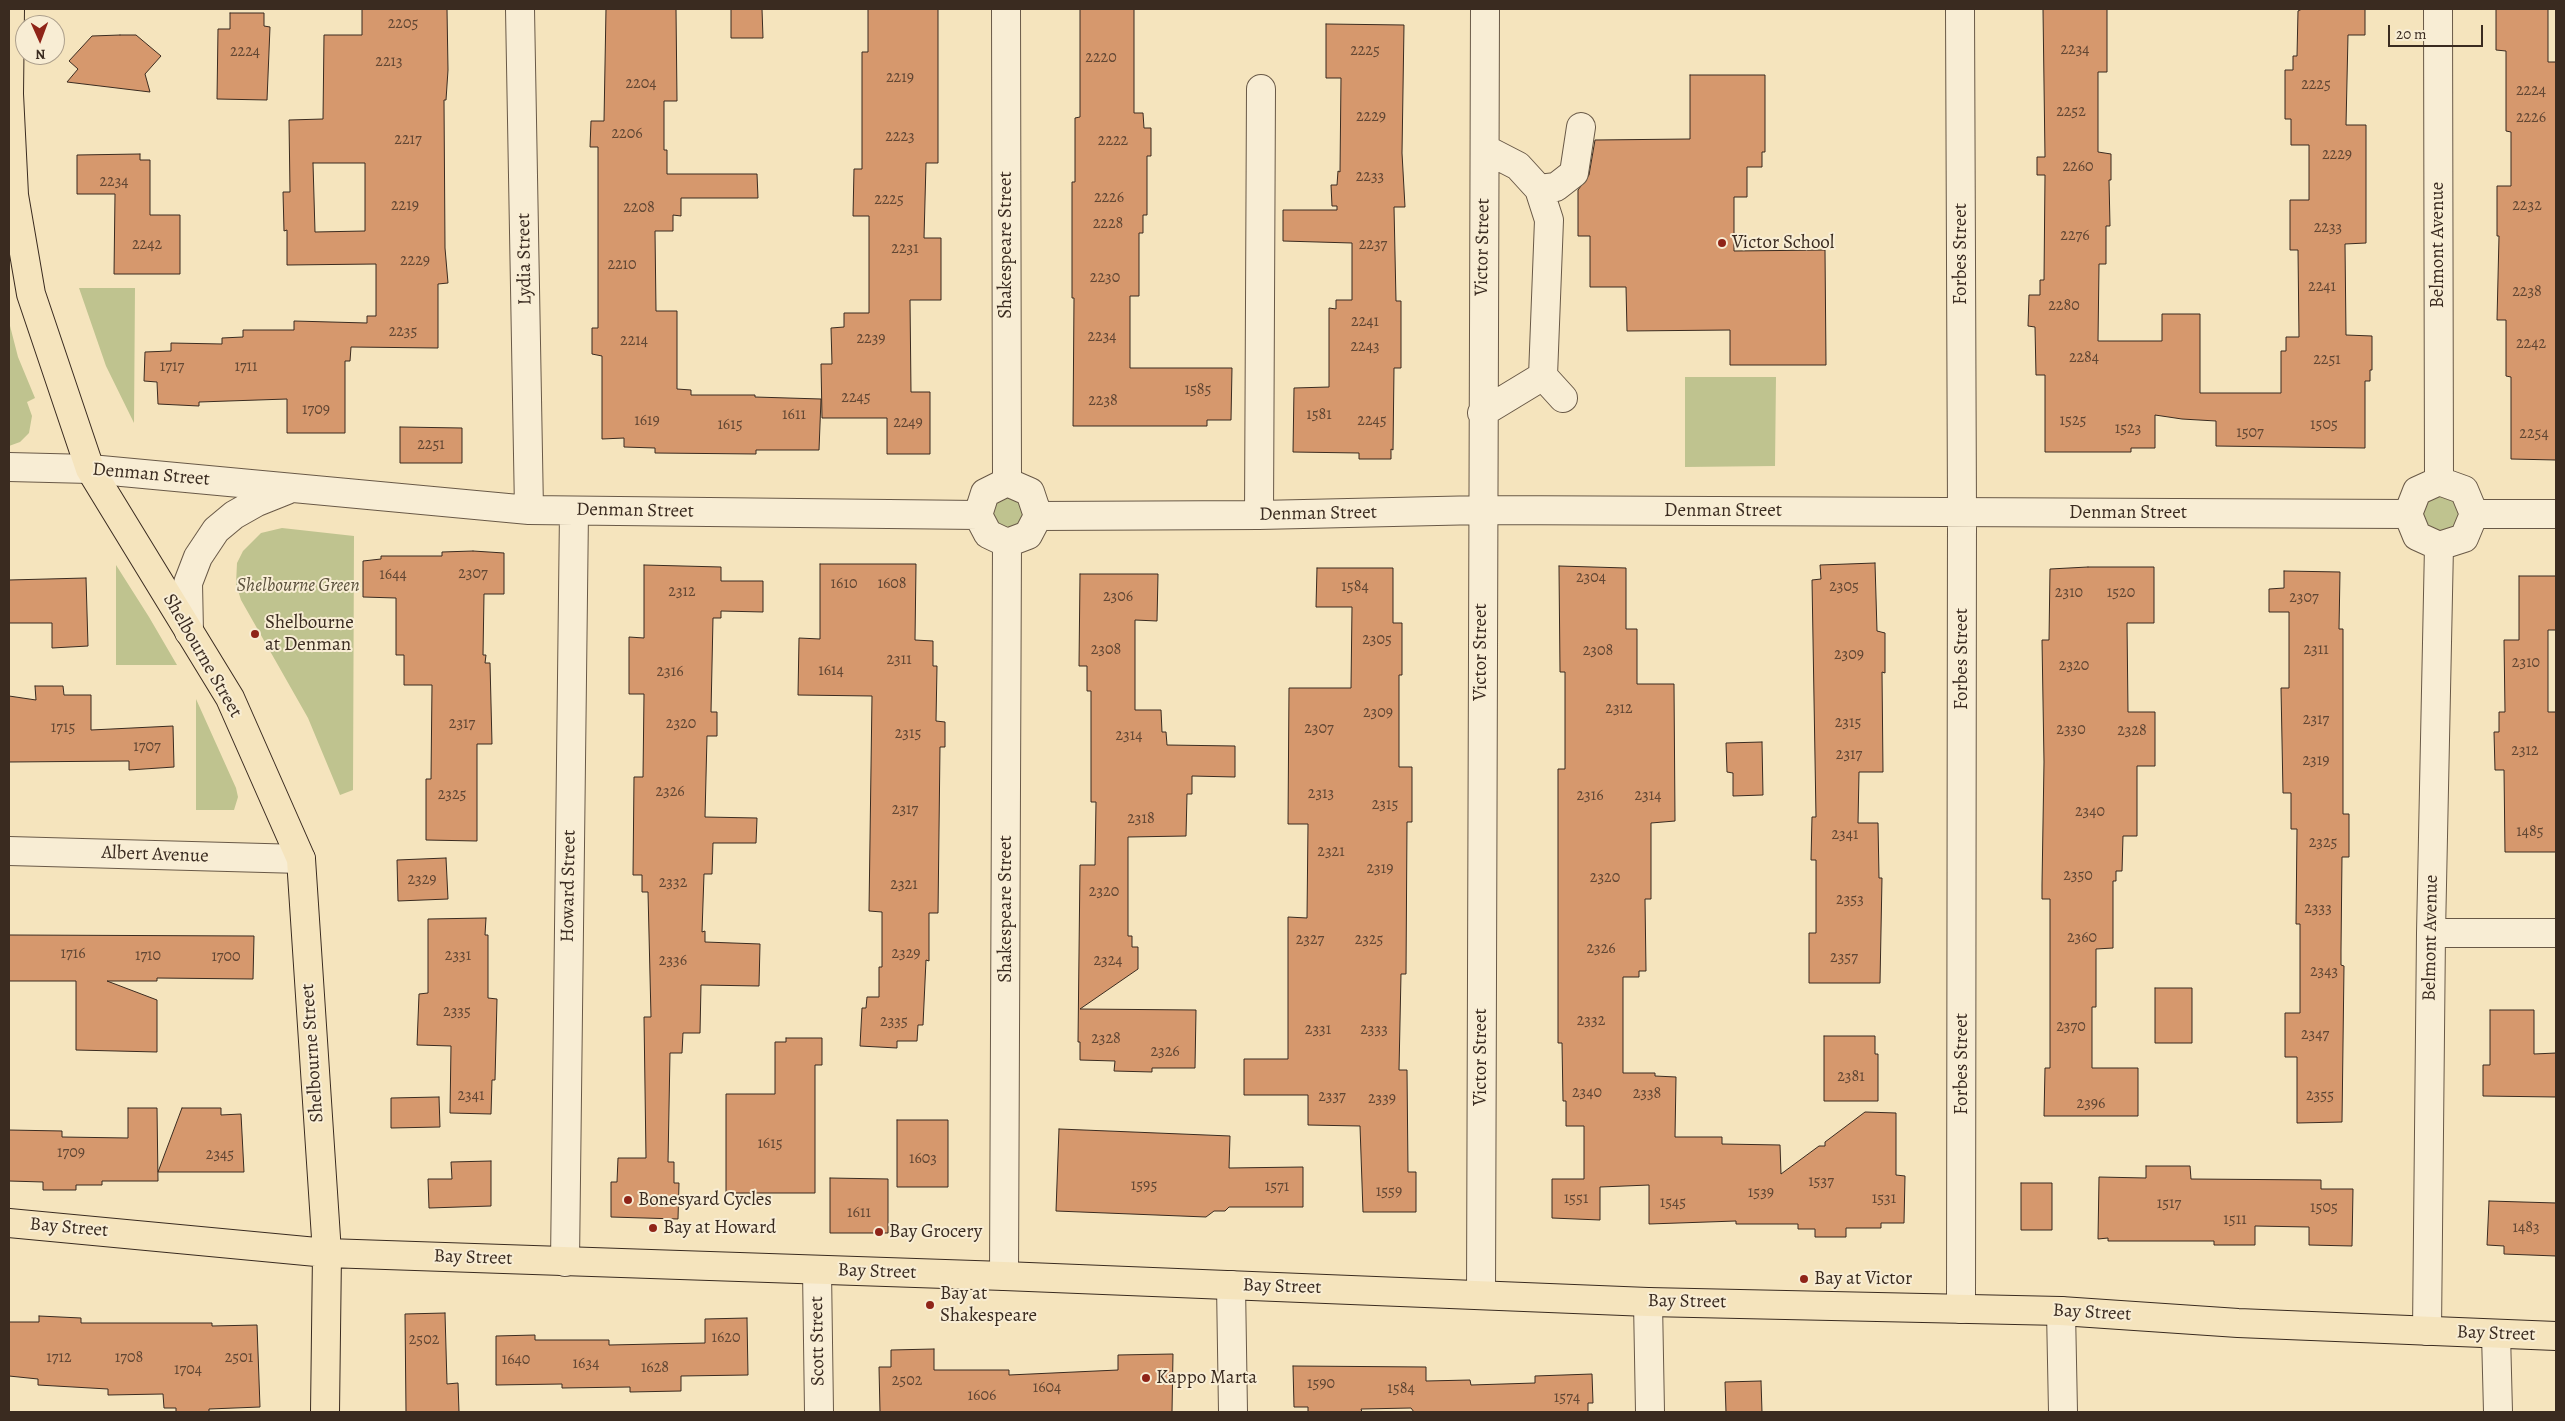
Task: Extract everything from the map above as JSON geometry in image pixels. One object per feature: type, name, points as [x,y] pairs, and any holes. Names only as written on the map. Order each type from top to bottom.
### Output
[{"type":"main road","name":"Shelbourne Street","points":[[10,9],[9,94],[14,195],[31,294],[90,469],[230,698],[300,859],[327,1253],[325,1412]]},
{"type":"main road","name":"Bay Street","points":[[9,1223],[327,1253],[1004,1276],[1648,1302],[2061,1311],[2238,1323],[2556,1336]]},
{"type":"street","name":"Lydia Street","points":[[520,9],[529,510]]},
{"type":"street","name":"Shakespeare Street","points":[[1006,9],[1007,482]]},
{"type":"street","name":"Victor Street","points":[[1481,1295],[1482,413],[1485,9]]},
{"type":"street","name":"Forbes Street","points":[[1960,9],[1962,512],[1961,1309]]},
{"type":"street","name":"Belmont Avenue","points":[[2438,9],[2439,481]]},
{"type":"street","points":[[1259,515],[1261,89]]},
{"type":"street","points":[[1540,189],[1556,187],[1574,173],[1581,128]]},
{"type":"street","points":[[1484,149],[1518,166],[1540,189],[1549,220],[1543,376],[1563,398]]},
{"type":"street","points":[[1482,413],[1543,376]]},
{"type":"street","name":"Denman Street","points":[[9,467],[90,469],[529,510],[978,515]]},
{"type":"street","points":[[2439,481],[2464,490],[2474,514],[2464,538],[2439,546],[2417,536],[2408,514],[2417,491],[2439,481]]},
{"type":"street","points":[[1007,482],[1030,492],[1038,516],[1028,535],[1007,543],[988,534],[978,515],[985,493],[1007,482]]},
{"type":"street","name":"Denman Street","points":[[189,632],[188,584],[198,557],[216,530],[234,515],[257,502],[292,488]]},
{"type":"street","name":"Denman Street","points":[[1038,516],[1259,515],[1482,510],[2408,514]]},
{"type":"street","name":"Howard Street","points":[[564,1262],[574,511]]},
{"type":"street","points":[[2474,514],[2556,514]]},
{"type":"street","name":"Shakespeare Street","points":[[1004,1276],[1007,543]]},
{"type":"street","name":"Belmont Avenue","points":[[2428,1331],[2430,933],[2439,546]]},
{"type":"street","name":"Albert Avenue","points":[[9,851],[300,859]]},
{"type":"street","points":[[2430,933],[2556,933]]},
{"type":"street","name":"Scott Street","points":[[817,1270],[819,1412]]},
{"type":"street","points":[[1231,1285],[1233,1412]]},
{"type":"street","points":[[1648,1302],[1650,1412]]},
{"type":"street","points":[[2061,1311],[2063,1412]]},
{"type":"street","points":[[2496,1334],[2498,1412]]},
{"type":"green space","points":[[79,288],[135,288],[134,423],[106,366]]},
{"type":"green space","points":[[9,322],[18,357],[35,398],[27,402],[32,416],[29,433],[20,442],[9,446]]},
{"type":"green space","points":[[1685,377],[1776,377],[1775,466],[1685,467]]},
{"type":"green space","points":[[1007,494],[1026,507],[1018,528],[1001,530],[990,509],[992,503]]},
{"type":"green space","points":[[2441,495],[2448,496],[2454,500],[2458,506],[2458,520],[2454,526],[2448,530],[2441,531],[2434,530],[2428,526],[2424,520],[2423,513],[2424,506],[2428,500],[2434,496]]},
{"type":"green space","name":"Shelbourne Green","points":[[282,528],[354,536],[353,790],[340,795],[308,718],[241,600],[236,584],[237,563],[243,551],[261,533]]},
{"type":"green space","points":[[116,565],[149,617],[177,665],[116,665]]},
{"type":"green space","points":[[196,699],[236,788],[238,797],[234,810],[196,810]]},
{"type":"building","points":[[362,9],[447,9],[448,70],[446,100],[444,100],[445,248],[448,283],[438,284],[438,348],[351,347],[350,361],[345,361],[345,433],[287,433],[287,399],[199,402],[199,406],[158,404],[157,382],[144,381],[145,352],[171,351],[171,343],[222,344],[222,338],[243,337],[243,330],[294,330],[294,321],[367,323],[367,316],[376,316],[376,264],[287,265],[287,230],[284,231],[283,192],[290,192],[289,120],[323,119],[324,35],[362,35]],"holes":[[[313,163],[365,163],[365,231],[315,232]]]},
{"type":"building","points":[[606,9],[676,9],[677,101],[664,101],[664,150],[667,150],[667,174],[757,174],[758,198],[681,198],[681,216],[673,215],[673,231],[655,231],[656,311],[677,311],[677,389],[691,390],[691,395],[755,395],[755,397],[821,399],[819,450],[756,450],[756,454],[655,453],[655,448],[624,447],[624,438],[602,439],[602,356],[592,354],[592,328],[598,328],[598,147],[590,147],[591,121],[604,121]]},
{"type":"building","points":[[731,9],[762,9],[763,38],[731,38]]},
{"type":"building","points":[[868,9],[938,9],[938,163],[926,163],[924,238],[941,238],[941,300],[910,300],[911,392],[930,392],[930,454],[887,454],[887,418],[822,418],[821,364],[832,364],[831,328],[844,327],[844,313],[869,313],[869,216],[853,216],[854,169],[862,169],[862,52],[868,52]]},
{"type":"building","points":[[1080,9],[1134,9],[1134,113],[1143,113],[1144,128],[1151,128],[1151,156],[1147,156],[1147,215],[1143,215],[1143,233],[1139,233],[1139,296],[1130,296],[1130,368],[1232,368],[1231,420],[1207,420],[1207,426],[1073,426],[1074,298],[1072,298],[1072,182],[1075,182],[1075,118],[1080,117]]},
{"type":"building","points":[[2043,9],[2107,9],[2107,72],[2098,72],[2098,152],[2111,154],[2111,180],[2109,180],[2110,226],[2106,226],[2106,264],[2099,264],[2098,341],[2162,341],[2162,314],[2200,314],[2200,393],[2281,393],[2281,351],[2286,351],[2286,337],[2299,337],[2298,250],[2290,250],[2290,200],[2309,200],[2309,145],[2291,145],[2291,119],[2285,119],[2285,70],[2293,70],[2293,56],[2297,56],[2298,11],[2302,9],[2365,9],[2365,35],[2348,35],[2346,125],[2366,125],[2366,243],[2345,244],[2346,335],[2372,336],[2372,370],[2370,370],[2370,381],[2365,381],[2365,448],[2216,446],[2216,421],[2155,415],[2155,448],[2131,448],[2131,452],[2045,452],[2045,375],[2036,375],[2035,327],[2028,326],[2029,295],[2040,295],[2040,280],[2044,280],[2045,175],[2037,175],[2037,157],[2045,157]]},
{"type":"building","points":[[2496,9],[2548,9],[2548,62],[2556,62],[2556,460],[2511,459],[2511,377],[2506,376],[2506,320],[2497,320],[2499,236],[2497,236],[2497,186],[2511,186],[2511,132],[2506,131],[2506,51],[2496,50]]},
{"type":"building","points":[[230,13],[264,13],[264,26],[270,27],[267,100],[217,99],[218,29],[230,29]]},
{"type":"building","points":[[1326,24],[1404,25],[1402,153],[1405,207],[1394,207],[1396,301],[1401,301],[1401,368],[1394,368],[1393,450],[1391,449],[1391,459],[1359,459],[1359,453],[1293,452],[1294,388],[1329,387],[1329,308],[1336,309],[1336,300],[1352,300],[1352,243],[1283,241],[1283,210],[1337,210],[1337,206],[1332,206],[1331,185],[1337,185],[1338,171],[1340,172],[1341,78],[1326,78]]},
{"type":"building","points":[[136,35],[161,56],[145,74],[150,92],[67,82],[78,69],[69,61],[92,36]]},
{"type":"building","points":[[1690,75],[1765,75],[1765,152],[1762,152],[1762,167],[1747,167],[1747,197],[1734,197],[1734,251],[1825,250],[1826,365],[1730,365],[1730,330],[1627,331],[1626,287],[1590,287],[1590,236],[1578,236],[1578,190],[1589,175],[1595,140],[1690,139]]},
{"type":"building","points":[[140,154],[140,160],[150,160],[150,215],[180,215],[180,274],[114,274],[115,194],[77,194],[77,155]]},
{"type":"building","points":[[400,427],[462,428],[462,463],[400,463]]},
{"type":"building","points":[[442,552],[504,553],[504,594],[484,594],[483,655],[486,655],[485,663],[490,663],[492,744],[477,744],[477,841],[426,840],[426,779],[431,779],[432,685],[404,685],[404,655],[396,655],[396,598],[363,597],[363,561],[381,559],[381,556],[442,556]]},
{"type":"building","points":[[1875,563],[1877,631],[1885,633],[1885,673],[1882,672],[1883,772],[1859,772],[1858,823],[1878,823],[1879,878],[1882,878],[1880,983],[1809,983],[1809,933],[1816,933],[1816,860],[1811,860],[1812,817],[1816,817],[1812,580],[1821,579],[1820,565]]},
{"type":"building","points":[[820,564],[916,564],[915,640],[933,641],[933,666],[937,666],[936,721],[945,722],[945,747],[940,747],[938,913],[929,913],[929,961],[926,960],[923,1025],[918,1025],[917,1041],[897,1041],[897,1048],[860,1046],[862,1008],[866,1008],[867,997],[879,997],[879,967],[882,967],[882,912],[869,911],[872,696],[798,695],[799,638],[820,639]]},
{"type":"building","points":[[644,565],[721,567],[721,581],[763,581],[763,612],[721,611],[721,618],[713,618],[711,712],[717,712],[717,736],[707,736],[705,817],[757,818],[756,843],[713,843],[712,874],[704,874],[702,932],[705,931],[705,942],[760,944],[759,986],[701,985],[700,1033],[683,1033],[682,1053],[670,1053],[668,1162],[674,1162],[674,1183],[679,1183],[678,1219],[611,1217],[611,1182],[617,1182],[618,1158],[646,1158],[644,1017],[651,1017],[648,892],[642,892],[642,875],[633,875],[634,777],[643,777],[644,694],[629,694],[629,637],[644,638]]},
{"type":"building","points":[[1559,566],[1626,568],[1626,629],[1637,629],[1637,684],[1674,684],[1675,821],[1651,823],[1651,899],[1645,899],[1646,971],[1639,971],[1639,977],[1623,977],[1623,1073],[1655,1073],[1655,1076],[1676,1077],[1675,1137],[1722,1137],[1722,1144],[1780,1145],[1781,1174],[1819,1146],[1825,1146],[1825,1142],[1865,1112],[1896,1113],[1896,1175],[1905,1176],[1904,1223],[1881,1223],[1881,1228],[1846,1228],[1846,1237],[1815,1237],[1815,1229],[1798,1229],[1798,1224],[1736,1224],[1736,1221],[1649,1224],[1649,1185],[1600,1187],[1600,1220],[1552,1218],[1552,1179],[1584,1179],[1584,1126],[1566,1126],[1566,1101],[1563,1101],[1562,1043],[1558,1043],[1558,769],[1565,769],[1565,672],[1560,672]]},
{"type":"building","points":[[2154,567],[2154,623],[2127,623],[2128,712],[2155,712],[2155,766],[2137,766],[2137,836],[2123,836],[2122,871],[2116,871],[2116,881],[2113,881],[2113,948],[2096,949],[2096,1007],[2092,1007],[2092,1068],[2138,1068],[2138,1116],[2044,1116],[2045,1068],[2050,1068],[2050,899],[2042,899],[2044,762],[2042,640],[2049,640],[2050,569]]},
{"type":"building","points":[[1317,568],[1393,568],[1393,623],[1402,623],[1402,675],[1399,675],[1399,767],[1412,767],[1412,822],[1407,822],[1406,974],[1401,974],[1399,1070],[1407,1070],[1408,1172],[1416,1172],[1416,1212],[1363,1212],[1360,1126],[1308,1125],[1308,1095],[1244,1095],[1244,1059],[1288,1059],[1288,917],[1307,918],[1308,824],[1288,824],[1289,688],[1351,688],[1352,607],[1316,607]]},
{"type":"building","points":[[2284,571],[2340,572],[2339,629],[2343,629],[2343,814],[2349,814],[2349,857],[2342,857],[2341,965],[2344,966],[2342,1122],[2297,1123],[2297,1057],[2285,1057],[2285,1013],[2300,1013],[2300,924],[2296,924],[2297,829],[2291,829],[2291,793],[2283,793],[2281,688],[2289,688],[2289,612],[2269,612],[2269,589],[2284,588]]},
{"type":"building","points":[[1080,574],[1158,574],[1157,621],[1135,620],[1135,710],[1161,710],[1162,732],[1166,732],[1167,745],[1235,746],[1235,777],[1192,776],[1192,794],[1187,794],[1186,836],[1128,837],[1128,936],[1132,936],[1132,947],[1138,947],[1138,969],[1080,1009],[1196,1010],[1195,1068],[1152,1068],[1152,1072],[1114,1071],[1115,1061],[1080,1060],[1080,1042],[1078,1042],[1080,865],[1095,865],[1096,802],[1091,802],[1091,691],[1087,691],[1087,666],[1079,666]]},
{"type":"building","points":[[2519,576],[2556,576],[2556,630],[2548,630],[2548,712],[2556,712],[2556,852],[2505,852],[2504,770],[2495,770],[2494,732],[2499,732],[2499,712],[2505,712],[2504,640],[2519,640]]},
{"type":"building","points":[[86,578],[88,646],[52,648],[52,623],[9,623],[9,580]]},
{"type":"building","points":[[35,686],[63,686],[64,695],[91,695],[91,730],[173,726],[174,767],[129,770],[129,761],[9,762],[9,696],[36,700]]},
{"type":"building","points":[[1762,742],[1763,795],[1733,796],[1733,773],[1727,772],[1726,743]]},
{"type":"building","points":[[446,858],[448,899],[398,901],[397,860]]},
{"type":"building","points":[[486,918],[485,935],[488,935],[488,998],[497,999],[495,1080],[492,1080],[491,1114],[450,1113],[451,1046],[417,1045],[419,994],[428,993],[428,919]]},
{"type":"building","points":[[9,935],[254,936],[253,979],[157,978],[157,981],[107,981],[157,1000],[157,1052],[76,1050],[76,981],[9,981]]},
{"type":"building","points":[[2155,988],[2192,988],[2192,1043],[2155,1043]]},
{"type":"building","points":[[2490,1010],[2534,1010],[2534,1054],[2556,1053],[2556,1097],[2483,1096],[2483,1065],[2490,1065]]},
{"type":"building","points":[[1824,1036],[1875,1036],[1875,1054],[1878,1054],[1878,1101],[1824,1101]]},
{"type":"building","points":[[786,1038],[822,1038],[822,1065],[815,1065],[815,1193],[726,1193],[726,1094],[775,1094],[775,1042],[786,1042]]},
{"type":"building","points":[[439,1097],[440,1127],[391,1128],[391,1098]]},
{"type":"building","points":[[128,1108],[157,1108],[158,1181],[102,1181],[102,1185],[76,1185],[76,1190],[43,1190],[43,1182],[9,1181],[9,1130],[62,1131],[62,1137],[128,1138]]},
{"type":"building","points":[[182,1108],[221,1108],[221,1115],[241,1114],[244,1172],[158,1172]]},
{"type":"building","points":[[897,1120],[948,1120],[948,1187],[897,1187]]},
{"type":"building","points":[[1059,1129],[1230,1136],[1229,1168],[1303,1167],[1303,1207],[1229,1207],[1225,1211],[1214,1211],[1206,1217],[1056,1211]]},
{"type":"building","points":[[491,1161],[491,1206],[429,1208],[428,1179],[452,1179],[451,1162]]},
{"type":"building","points":[[2146,1166],[2190,1166],[2191,1179],[2321,1180],[2321,1189],[2353,1189],[2352,1246],[2309,1245],[2309,1227],[2255,1226],[2255,1245],[2214,1245],[2214,1241],[2108,1241],[2108,1238],[2098,1239],[2099,1177],[2146,1178]]},
{"type":"building","points":[[830,1178],[888,1179],[888,1233],[830,1233]]},
{"type":"building","points":[[2021,1183],[2052,1183],[2052,1230],[2021,1230]]},
{"type":"building","points":[[2489,1201],[2556,1203],[2556,1256],[2504,1254],[2504,1246],[2487,1245]]},
{"type":"building","points":[[445,1313],[447,1384],[458,1383],[459,1412],[406,1412],[405,1314]]},
{"type":"building","points":[[39,1316],[81,1318],[81,1323],[212,1323],[212,1326],[257,1325],[260,1407],[209,1409],[209,1412],[176,1412],[176,1408],[164,1408],[163,1394],[108,1395],[108,1389],[38,1385],[38,1379],[9,1376],[9,1322],[39,1322]]},
{"type":"building","points":[[747,1318],[748,1375],[681,1376],[681,1391],[630,1392],[630,1387],[562,1388],[562,1384],[496,1385],[496,1336],[535,1335],[535,1340],[609,1340],[609,1345],[705,1343],[705,1319]]},
{"type":"building","points":[[934,1349],[934,1370],[1009,1370],[1009,1375],[1118,1370],[1118,1355],[1173,1354],[1172,1412],[880,1412],[879,1367],[891,1367],[891,1350]]},
{"type":"building","points":[[1293,1366],[1426,1367],[1426,1381],[1470,1380],[1471,1385],[1535,1383],[1535,1376],[1592,1374],[1593,1403],[1588,1403],[1588,1412],[1414,1412],[1411,1408],[1361,1409],[1362,1412],[1308,1412],[1308,1407],[1294,1407]]},
{"type":"building","points":[[1761,1381],[1762,1412],[1726,1412],[1725,1382]]},
{"type":"place","name":"Victor School","points":[[1722,243]]},
{"type":"place","name":"Shelbourne at Denman","points":[[255,634]]},
{"type":"place","name":"Bonesyard Cycles","points":[[628,1200]]},
{"type":"place","name":"Bay at Howard","points":[[653,1228]]},
{"type":"place","name":"Bay Grocery","points":[[879,1232]]},
{"type":"place","name":"Bay at Victor","points":[[1804,1279]]},
{"type":"place","name":"Bay at Shakespeare","points":[[930,1305]]},
{"type":"place","name":"Kappo Marta","points":[[1146,1378]]}]
